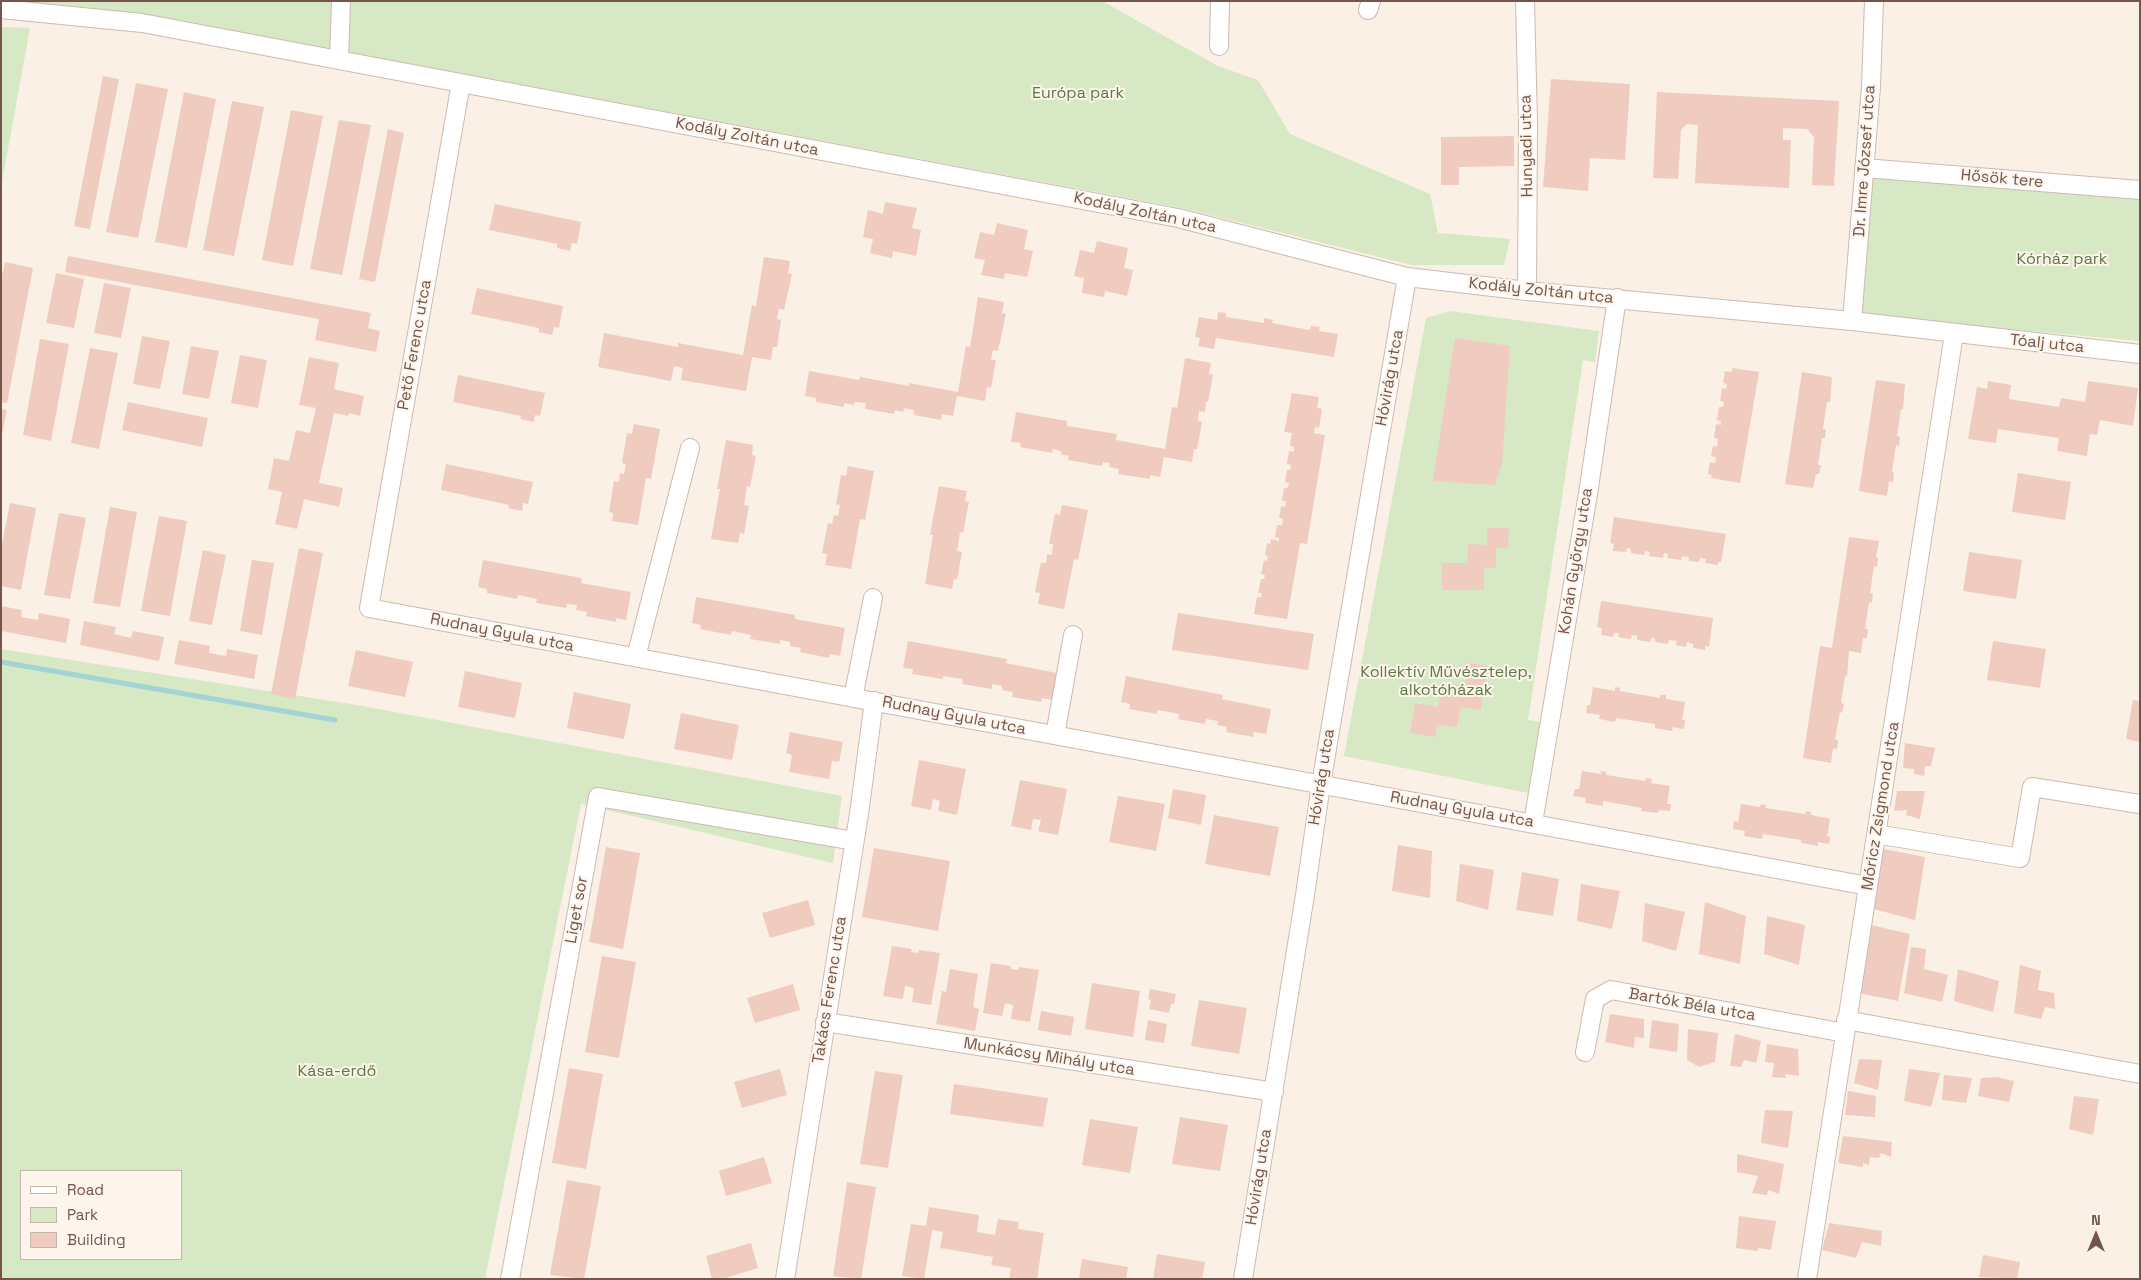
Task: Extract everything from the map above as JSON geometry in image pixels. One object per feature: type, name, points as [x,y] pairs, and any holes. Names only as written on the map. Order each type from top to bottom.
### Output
[{"type":"street","points":[[339,60],[341,1]]},
{"type":"street","points":[[1219,46],[1220,1]]},
{"type":"street","name":"Hunyadi utca","points":[[1525,1],[1528,142],[1527,290]]},
{"type":"street","name":"Dr. Imre József utca","points":[[1852,320],[1871,87],[1874,1]]},
{"type":"street","name":"Kodály Zoltán utca","points":[[1,9],[142,23],[1178,218],[1407,277],[1852,320],[1954,334]]},
{"type":"street","name":"Pető Ferenc utca","points":[[369,608],[461,83]]},
{"type":"street","name":"Hősök tere","points":[[1864,168],[2140,190]]},
{"type":"street","name":"Hóvirág utca","points":[[1242,1279],[1274,1092],[1321,784],[1407,277]]},
{"type":"street","name":"Kohán György utca","points":[[1533,823],[1586,503],[1617,298]]},
{"type":"street","name":"Tóalj utca","points":[[1954,334],[2140,354]]},
{"type":"street","name":"Móricz Zsigmond utca","points":[[1807,1279],[1954,334]]},
{"type":"street","points":[[636,658],[690,448]]},
{"type":"street","points":[[853,698],[872,598]]},
{"type":"street","name":"Rudnay Gyula utca","points":[[369,608],[1868,886]]},
{"type":"street","points":[[1055,735],[1073,635]]},
{"type":"street","name":"Takács Ferenc utca","points":[[787,1278],[874,701]]},
{"type":"street","points":[[1876,834],[2020,858],[2032,787],[2140,804]]},
{"type":"street","name":"Liget sor","points":[[510,1279],[598,797],[854,841]]},
{"type":"street","name":"Bartók Béla utca","points":[[1585,1052],[1595,1000],[1611,990],[2140,1074]]},
{"type":"street","name":"Munkácsy Mihály utca","points":[[825,1022],[1274,1092]]},
{"type":"green space","name":"Európa park","points":[[1,1],[1102,1],[1218,66],[1258,80],[1290,134],[1430,194],[1438,233],[1510,239],[1504,265],[1411,265],[1182,208],[144,14]]},
{"type":"green space","points":[[1,27],[30,28],[1,187]]},
{"type":"green space","name":"Kórház park","points":[[1864,172],[2140,192],[2140,341],[1853,315]]},
{"type":"green space","name":"Kollektív Művésztelep, alkotóházak","points":[[1450,311],[1599,331],[1595,362],[1583,360],[1528,720],[1540,722],[1528,793],[1344,756],[1426,318]]},
{"type":"green space","name":"Kása-erdő","points":[[1,649],[357,705],[842,796],[833,863],[581,804],[485,1279],[1,1279]]},
{"type":"building","points":[[103,76],[119,79],[90,229],[74,226]]},
{"type":"building","points":[[1551,79],[1630,84],[1625,160],[1590,158],[1588,191],[1543,187]]},
{"type":"building","points":[[136,83],[168,89],[138,238],[106,232]]},
{"type":"building","points":[[184,92],[216,99],[187,248],[155,242]]},
{"type":"building","points":[[1657,92],[1839,101],[1834,186],[1812,185],[1814,137],[1807,129],[1783,128],[1783,140],[1791,140],[1789,188],[1695,183],[1698,125],[1687,124],[1681,130],[1678,179],[1653,178]]},
{"type":"building","points":[[232,101],[264,107],[234,256],[203,250]]},
{"type":"building","points":[[291,110],[323,116],[293,266],[262,260]]},
{"type":"building","points":[[339,120],[371,125],[342,275],[310,269]]},
{"type":"building","points":[[388,129],[404,133],[375,282],[359,279]]},
{"type":"building","points":[[1514,136],[1514,166],[1459,167],[1459,185],[1441,185],[1441,137]]},
{"type":"building","points":[[885,202],[917,208],[912,228],[921,230],[916,256],[893,251],[892,258],[870,253],[873,239],[863,237],[868,210],[883,214]]},
{"type":"building","points":[[495,204],[581,222],[577,244],[572,243],[570,251],[557,248],[557,244],[489,230]]},
{"type":"building","points":[[997,223],[1028,230],[1024,249],[1033,251],[1027,277],[1005,273],[1004,279],[981,275],[985,260],[974,258],[980,232],[994,235]]},
{"type":"building","points":[[1097,241],[1128,248],[1124,268],[1133,270],[1127,296],[1105,291],[1104,297],[1082,293],[1084,278],[1074,276],[1080,250],[1094,253]]},
{"type":"building","points":[[68,256],[371,313],[368,328],[380,331],[376,352],[315,340],[319,319],[65,272]]},
{"type":"building","points":[[764,257],[790,261],[788,273],[792,274],[784,310],[779,309],[777,319],[781,320],[777,347],[773,347],[771,360],[752,357],[746,391],[681,380],[683,368],[674,366],[671,381],[598,367],[604,333],[678,347],[678,343],[743,355],[752,305],[756,306]]},
{"type":"building","points":[[5,262],[33,268],[7,403],[1,402],[1,280]]},
{"type":"building","points":[[56,273],[84,279],[74,328],[46,323]]},
{"type":"building","points":[[104,283],[131,288],[121,338],[94,333]]},
{"type":"building","points":[[477,288],[563,306],[559,328],[554,327],[552,335],[539,332],[539,328],[471,314]]},
{"type":"building","points":[[978,297],[1004,302],[1002,313],[1006,314],[998,351],[993,350],[991,360],[996,360],[991,388],[987,387],[985,401],[957,396],[953,416],[942,414],[941,420],[914,415],[914,410],[904,408],[903,412],[895,410],[894,414],[865,409],[866,403],[855,402],[854,405],[844,403],[844,407],[816,402],[816,398],[805,396],[809,371],[859,380],[860,377],[909,386],[909,383],[958,392],[966,346],[970,347]]},
{"type":"building","points":[[1218,312],[1226,313],[1226,317],[1264,323],[1264,318],[1273,320],[1272,323],[1310,330],[1311,326],[1320,327],[1319,331],[1338,334],[1334,357],[1216,338],[1214,349],[1198,346],[1200,338],[1195,337],[1199,317],[1217,320]]},
{"type":"building","points":[[142,336],[170,341],[160,389],[133,384]]},
{"type":"building","points":[[1455,338],[1510,346],[1502,464],[1495,485],[1433,481]]},
{"type":"building","points":[[40,339],[69,344],[51,441],[23,435]]},
{"type":"building","points":[[191,346],[219,351],[209,399],[182,394]]},
{"type":"building","points":[[90,348],[118,353],[99,449],[71,443]]},
{"type":"building","points":[[240,355],[267,360],[258,408],[231,403]]},
{"type":"building","points":[[309,357],[339,363],[334,389],[364,396],[360,416],[349,413],[348,416],[334,413],[319,483],[343,488],[339,507],[304,499],[297,529],[275,524],[282,492],[268,489],[274,458],[289,461],[296,430],[310,433],[316,408],[299,405]]},
{"type":"building","points":[[1185,358],[1211,363],[1209,374],[1213,375],[1205,412],[1199,411],[1198,421],[1202,422],[1197,449],[1194,449],[1192,462],[1164,457],[1160,477],[1150,475],[1150,479],[1118,474],[1119,469],[1109,467],[1110,463],[1103,462],[1102,466],[1068,460],[1069,456],[1061,454],[1061,451],[1053,449],[1052,453],[1020,447],[1021,443],[1011,442],[1016,412],[1067,421],[1067,426],[1117,434],[1116,440],[1165,449],[1172,407],[1177,408]]},
{"type":"building","points":[[1732,368],[1759,372],[1740,483],[1711,478],[1712,475],[1708,474],[1710,462],[1715,463],[1716,457],[1711,456],[1713,446],[1717,447],[1718,439],[1714,438],[1716,424],[1721,425],[1721,421],[1717,420],[1719,407],[1723,407],[1724,402],[1720,401],[1722,388],[1726,389],[1727,384],[1723,383],[1725,371],[1732,372]]},
{"type":"building","points":[[1802,372],[1832,377],[1830,402],[1827,402],[1823,429],[1826,429],[1825,438],[1822,438],[1818,465],[1821,465],[1819,474],[1816,474],[1813,488],[1785,484]]},
{"type":"building","points":[[458,375],[545,393],[540,416],[535,415],[534,422],[520,419],[521,416],[453,402]]},
{"type":"building","points":[[1876,380],[1905,384],[1903,409],[1901,409],[1897,436],[1900,437],[1899,446],[1896,445],[1892,472],[1894,473],[1893,482],[1889,481],[1887,496],[1859,491]]},
{"type":"building","points":[[1988,381],[2011,385],[2009,399],[2059,407],[2061,398],[2085,402],[2088,381],[2138,388],[2133,426],[2100,420],[2097,435],[2090,434],[2087,456],[2057,451],[2059,438],[1998,429],[1996,443],[1968,439],[1977,387],[1987,389]]},
{"type":"building","points":[[1292,393],[1319,397],[1317,408],[1322,409],[1319,428],[1315,427],[1314,433],[1325,435],[1307,544],[1300,543],[1287,619],[1254,614],[1257,597],[1261,598],[1262,593],[1258,593],[1261,579],[1264,579],[1265,575],[1261,574],[1264,560],[1267,561],[1268,556],[1265,555],[1267,543],[1270,544],[1271,539],[1279,541],[1279,538],[1275,537],[1277,525],[1282,525],[1283,519],[1279,518],[1281,506],[1285,507],[1286,501],[1282,501],[1284,488],[1288,488],[1289,483],[1285,482],[1287,470],[1290,470],[1291,465],[1287,464],[1289,451],[1294,452],[1294,447],[1290,446],[1292,433],[1284,432]]},
{"type":"building","points":[[128,402],[208,418],[202,447],[122,430]]},
{"type":"building","points":[[1,409],[7,410],[2,435],[1,435]]},
{"type":"building","points":[[634,424],[660,429],[651,479],[646,478],[638,525],[612,521],[613,513],[609,512],[614,481],[619,482],[620,473],[624,474],[626,464],[622,463],[627,433],[632,434]]},
{"type":"building","points":[[726,440],[753,445],[752,455],[756,456],[750,487],[747,486],[744,505],[749,506],[744,534],[740,533],[738,543],[711,539],[720,489],[717,489]]},
{"type":"building","points":[[446,464],[533,482],[528,504],[523,503],[522,511],[508,508],[509,505],[441,490]]},
{"type":"building","points":[[848,466],[874,471],[865,520],[860,519],[851,569],[825,565],[827,554],[822,553],[828,523],[832,524],[834,515],[838,516],[840,505],[836,504],[841,475],[846,476]]},
{"type":"building","points":[[2018,473],[2071,482],[2065,520],[2012,512]]},
{"type":"building","points":[[939,486],[967,491],[965,501],[969,502],[963,533],[960,532],[957,551],[962,552],[957,580],[954,579],[952,589],[925,584],[933,535],[930,535]]},
{"type":"building","points":[[10,503],[36,508],[21,590],[1,586],[1,549]]},
{"type":"building","points":[[1062,505],[1088,510],[1078,560],[1074,559],[1064,609],[1038,604],[1040,593],[1035,592],[1041,562],[1046,563],[1047,554],[1052,555],[1053,544],[1049,544],[1055,514],[1060,515]]},
{"type":"building","points":[[110,507],[137,512],[120,607],[93,603]]},
{"type":"building","points":[[59,513],[86,518],[70,599],[44,595]]},
{"type":"building","points":[[159,516],[187,521],[170,616],[141,611]]},
{"type":"building","points":[[1614,517],[1726,534],[1721,562],[1718,562],[1718,565],[1705,563],[1706,559],[1700,558],[1699,562],[1689,561],[1689,557],[1682,556],[1681,560],[1667,558],[1668,554],[1664,553],[1663,558],[1649,556],[1650,552],[1645,551],[1644,555],[1631,553],[1631,549],[1627,548],[1626,552],[1613,551],[1614,544],[1610,543]]},
{"type":"building","points":[[1487,528],[1509,528],[1508,548],[1496,548],[1496,568],[1484,567],[1484,590],[1442,590],[1442,563],[1467,563],[1468,544],[1487,545]]},
{"type":"building","points":[[1849,537],[1879,541],[1876,557],[1878,558],[1877,567],[1874,566],[1870,593],[1873,593],[1872,603],[1869,602],[1865,629],[1868,629],[1867,638],[1863,638],[1861,653],[1849,651],[1847,677],[1845,676],[1841,703],[1844,704],[1842,713],[1840,712],[1835,739],[1838,740],[1837,749],[1833,748],[1831,763],[1803,758],[1820,646],[1832,648]]},
{"type":"building","points":[[299,548],[323,553],[295,699],[271,694]]},
{"type":"building","points":[[203,550],[226,555],[212,625],[189,621]]},
{"type":"building","points":[[1969,552],[2022,560],[2016,599],[1963,591]]},
{"type":"building","points":[[252,560],[274,563],[262,635],[240,631]]},
{"type":"building","points":[[483,560],[582,578],[581,583],[631,592],[626,620],[616,618],[616,622],[586,616],[587,612],[576,610],[577,605],[567,604],[566,608],[536,603],[537,599],[518,595],[517,599],[487,593],[487,589],[478,587]]},
{"type":"building","points":[[696,597],[795,615],[795,619],[845,628],[840,656],[830,654],[829,658],[800,652],[801,648],[790,646],[790,642],[780,640],[780,644],[750,639],[751,635],[732,631],[731,635],[700,629],[701,625],[692,623]]},
{"type":"building","points":[[1601,601],[1713,618],[1709,647],[1705,646],[1705,650],[1693,648],[1693,644],[1687,642],[1686,647],[1676,645],[1677,641],[1669,640],[1668,644],[1655,642],[1655,638],[1651,638],[1650,642],[1637,640],[1637,636],[1632,635],[1631,639],[1618,637],[1619,633],[1614,633],[1613,637],[1601,635],[1602,628],[1597,627]]},
{"type":"building","points":[[1,606],[22,610],[21,617],[38,620],[39,613],[70,619],[66,643],[1,631]]},
{"type":"building","points":[[1178,613],[1314,634],[1308,670],[1172,650]]},
{"type":"building","points":[[84,621],[116,627],[114,634],[131,638],[133,631],[164,637],[159,661],[80,645]]},
{"type":"building","points":[[179,640],[210,646],[209,653],[226,656],[227,649],[258,655],[254,679],[174,664]]},
{"type":"building","points":[[908,641],[1007,659],[1006,663],[1057,673],[1052,700],[1042,698],[1041,702],[1012,697],[1013,692],[1002,690],[1002,686],[992,684],[992,689],[962,684],[963,679],[943,676],[943,679],[912,674],[913,669],[903,668]]},
{"type":"building","points":[[1993,641],[2046,649],[2040,688],[1987,680]]},
{"type":"building","points":[[356,650],[413,662],[405,697],[348,686]]},
{"type":"building","points":[[1468,663],[1488,666],[1481,710],[1461,707],[1457,727],[1437,724],[1435,737],[1410,733],[1415,703],[1438,707],[1442,683],[1464,686]]},
{"type":"building","points":[[465,671],[522,683],[515,718],[458,707]]},
{"type":"building","points":[[1126,676],[1223,695],[1222,699],[1271,709],[1266,734],[1254,732],[1253,737],[1226,732],[1227,727],[1217,725],[1218,721],[1206,719],[1205,724],[1178,719],[1179,714],[1169,712],[1157,710],[1157,714],[1129,709],[1130,704],[1121,702]]},
{"type":"building","points":[[1593,687],[1615,691],[1615,687],[1620,688],[1620,691],[1660,698],[1660,695],[1666,695],[1666,699],[1685,702],[1682,720],[1685,720],[1684,729],[1673,727],[1672,731],[1655,728],[1655,724],[1616,718],[1615,722],[1599,719],[1600,715],[1586,713],[1587,705],[1590,705]]},
{"type":"building","points":[[574,692],[631,704],[624,739],[567,728]]},
{"type":"building","points":[[2133,700],[2140,701],[2140,742],[2126,739]]},
{"type":"building","points":[[681,713],[739,725],[732,760],[674,749]]},
{"type":"building","points":[[790,732],[843,742],[839,762],[832,761],[829,779],[789,772],[792,755],[786,753]]},
{"type":"building","points":[[1905,743],[1935,748],[1931,766],[1925,766],[1924,776],[1914,774],[1914,769],[1903,768]]},
{"type":"building","points":[[919,760],[966,769],[957,815],[938,811],[940,801],[933,799],[931,810],[911,806]]},
{"type":"building","points":[[1582,771],[1601,774],[1601,771],[1606,772],[1606,775],[1645,781],[1646,778],[1652,779],[1651,783],[1670,786],[1667,804],[1671,804],[1670,811],[1659,810],[1658,813],[1641,811],[1642,808],[1603,801],[1603,806],[1585,803],[1586,798],[1573,796],[1575,789],[1579,789]]},
{"type":"building","points":[[1020,780],[1067,789],[1058,835],[1038,831],[1041,820],[1033,819],[1031,830],[1011,826]]},
{"type":"building","points":[[1173,789],[1206,795],[1201,825],[1168,818]]},
{"type":"building","points":[[1897,791],[1925,791],[1920,819],[1906,815],[1907,810],[1894,811]]},
{"type":"building","points":[[1118,796],[1165,804],[1156,851],[1109,842]]},
{"type":"building","points":[[1741,804],[1760,807],[1761,804],[1766,805],[1765,808],[1805,814],[1806,811],[1811,812],[1811,815],[1830,819],[1827,836],[1830,837],[1829,844],[1818,842],[1818,846],[1801,843],[1801,840],[1763,834],[1762,839],[1744,836],[1745,831],[1733,829],[1734,821],[1738,822]]},
{"type":"building","points":[[1214,815],[1279,827],[1270,876],[1205,864]]},
{"type":"building","points":[[1398,845],[1432,851],[1430,898],[1392,891]]},
{"type":"building","points":[[606,847],[640,853],[623,949],[589,942]]},
{"type":"building","points":[[874,848],[950,861],[938,931],[862,917]]},
{"type":"building","points":[[1884,849],[1925,857],[1915,920],[1870,908]]},
{"type":"building","points":[[1460,864],[1494,870],[1488,910],[1456,901]]},
{"type":"building","points":[[1522,872],[1559,879],[1553,916],[1516,910]]},
{"type":"building","points":[[1581,884],[1620,891],[1612,929],[1577,921]]},
{"type":"building","points":[[808,900],[815,925],[770,938],[762,913]]},
{"type":"building","points":[[1705,902],[1746,916],[1740,964],[1699,954]]},
{"type":"building","points":[[1645,903],[1685,912],[1676,951],[1642,941]]},
{"type":"building","points":[[1767,916],[1805,925],[1799,965],[1764,954]]},
{"type":"building","points":[[1867,924],[1910,934],[1898,1001],[1858,993]]},
{"type":"building","points":[[892,946],[912,949],[911,952],[919,953],[919,950],[940,953],[931,1005],[912,1002],[914,988],[905,986],[903,999],[883,996]]},
{"type":"building","points":[[1911,947],[1926,949],[1924,969],[1948,975],[1942,1002],[1904,993]]},
{"type":"building","points":[[602,956],[636,962],[619,1058],[585,1052]]},
{"type":"building","points":[[991,963],[1011,966],[1011,969],[1018,970],[1019,967],[1039,970],[1030,1022],[1011,1019],[1013,1005],[1005,1003],[1002,1016],[983,1013]]},
{"type":"building","points":[[2020,965],[2041,971],[2038,990],[2054,993],[2055,1009],[2045,1007],[2041,1019],[2014,1013]]},
{"type":"building","points":[[950,969],[978,974],[973,1007],[979,1009],[975,1031],[936,1024],[942,991],[946,992]]},
{"type":"building","points":[[1958,969],[1999,981],[1993,1012],[1954,1001]]},
{"type":"building","points":[[1092,983],[1140,991],[1133,1037],[1085,1029]]},
{"type":"building","points":[[793,984],[800,1010],[755,1023],[747,998]]},
{"type":"building","points":[[1150,989],[1176,994],[1174,1004],[1171,1004],[1169,1013],[1149,1009],[1151,1000],[1148,999]]},
{"type":"building","points":[[1199,1000],[1247,1008],[1239,1054],[1191,1046]]},
{"type":"building","points":[[1041,1011],[1074,1017],[1071,1036],[1038,1030]]},
{"type":"building","points":[[1610,1014],[1644,1019],[1644,1038],[1635,1037],[1634,1048],[1605,1042]]},
{"type":"building","points":[[1148,1020],[1167,1024],[1164,1043],[1145,1040]]},
{"type":"building","points":[[1652,1020],[1679,1024],[1677,1052],[1649,1048]]},
{"type":"building","points":[[1688,1029],[1718,1033],[1715,1062],[1699,1067],[1687,1060]]},
{"type":"building","points":[[1735,1034],[1761,1041],[1756,1063],[1744,1060],[1741,1067],[1730,1066]]},
{"type":"building","points":[[1767,1044],[1798,1049],[1799,1076],[1785,1074],[1786,1078],[1772,1077],[1774,1063],[1765,1062]]},
{"type":"building","points":[[1859,1059],[1882,1060],[1878,1090],[1854,1083]]},
{"type":"building","points":[[569,1068],[603,1074],[586,1169],[552,1163]]},
{"type":"building","points":[[780,1069],[787,1095],[742,1108],[734,1082]]},
{"type":"building","points":[[1909,1069],[1940,1073],[1931,1107],[1904,1101]]},
{"type":"building","points":[[875,1071],[903,1075],[888,1168],[860,1164]]},
{"type":"building","points":[[1944,1075],[1972,1078],[1966,1103],[1942,1100]]},
{"type":"building","points":[[1997,1077],[2014,1081],[2009,1102],[1978,1096],[1981,1078]]},
{"type":"building","points":[[954,1084],[1048,1098],[1043,1127],[950,1114]]},
{"type":"building","points":[[1848,1091],[1876,1096],[1875,1117],[1845,1115]]},
{"type":"building","points":[[2074,1096],[2099,1099],[2093,1135],[2069,1129]]},
{"type":"building","points":[[1765,1110],[1793,1111],[1788,1148],[1761,1143]]},
{"type":"building","points":[[1180,1117],[1228,1125],[1220,1171],[1172,1164]]},
{"type":"building","points":[[1090,1119],[1138,1127],[1130,1173],[1082,1165]]},
{"type":"building","points":[[1843,1136],[1892,1142],[1891,1157],[1881,1153],[1879,1158],[1870,1157],[1869,1165],[1863,1163],[1863,1167],[1838,1163]]},
{"type":"building","points":[[1737,1154],[1784,1164],[1779,1194],[1768,1190],[1767,1195],[1752,1193],[1758,1176],[1737,1172]]},
{"type":"building","points":[[764,1157],[772,1183],[726,1196],[719,1171]]},
{"type":"building","points":[[567,1180],[601,1186],[584,1279],[550,1275]]},
{"type":"building","points":[[847,1182],[876,1187],[861,1279],[833,1276]]},
{"type":"building","points":[[929,1207],[979,1215],[977,1232],[995,1235],[998,1219],[1019,1222],[1018,1229],[1044,1233],[1037,1279],[1009,1279],[1011,1268],[991,1265],[993,1257],[940,1248],[943,1232],[932,1230],[924,1279],[902,1276],[911,1224],[926,1226]]},
{"type":"building","points":[[1739,1216],[1776,1221],[1771,1250],[1759,1248],[1757,1251],[1736,1248]]},
{"type":"building","points":[[1829,1223],[1882,1231],[1881,1246],[1862,1242],[1856,1258],[1822,1250]]},
{"type":"building","points":[[751,1243],[758,1268],[722,1279],[712,1279],[706,1256]]},
{"type":"building","points":[[1157,1254],[1205,1262],[1202,1279],[1153,1279]]},
{"type":"building","points":[[1983,1255],[2020,1262],[2017,1279],[1979,1277]]},
{"type":"building","points":[[1082,1259],[1128,1267],[1126,1279],[1079,1279]]},
{"type":"waterway","points":[[1,662],[335,720]]}]
